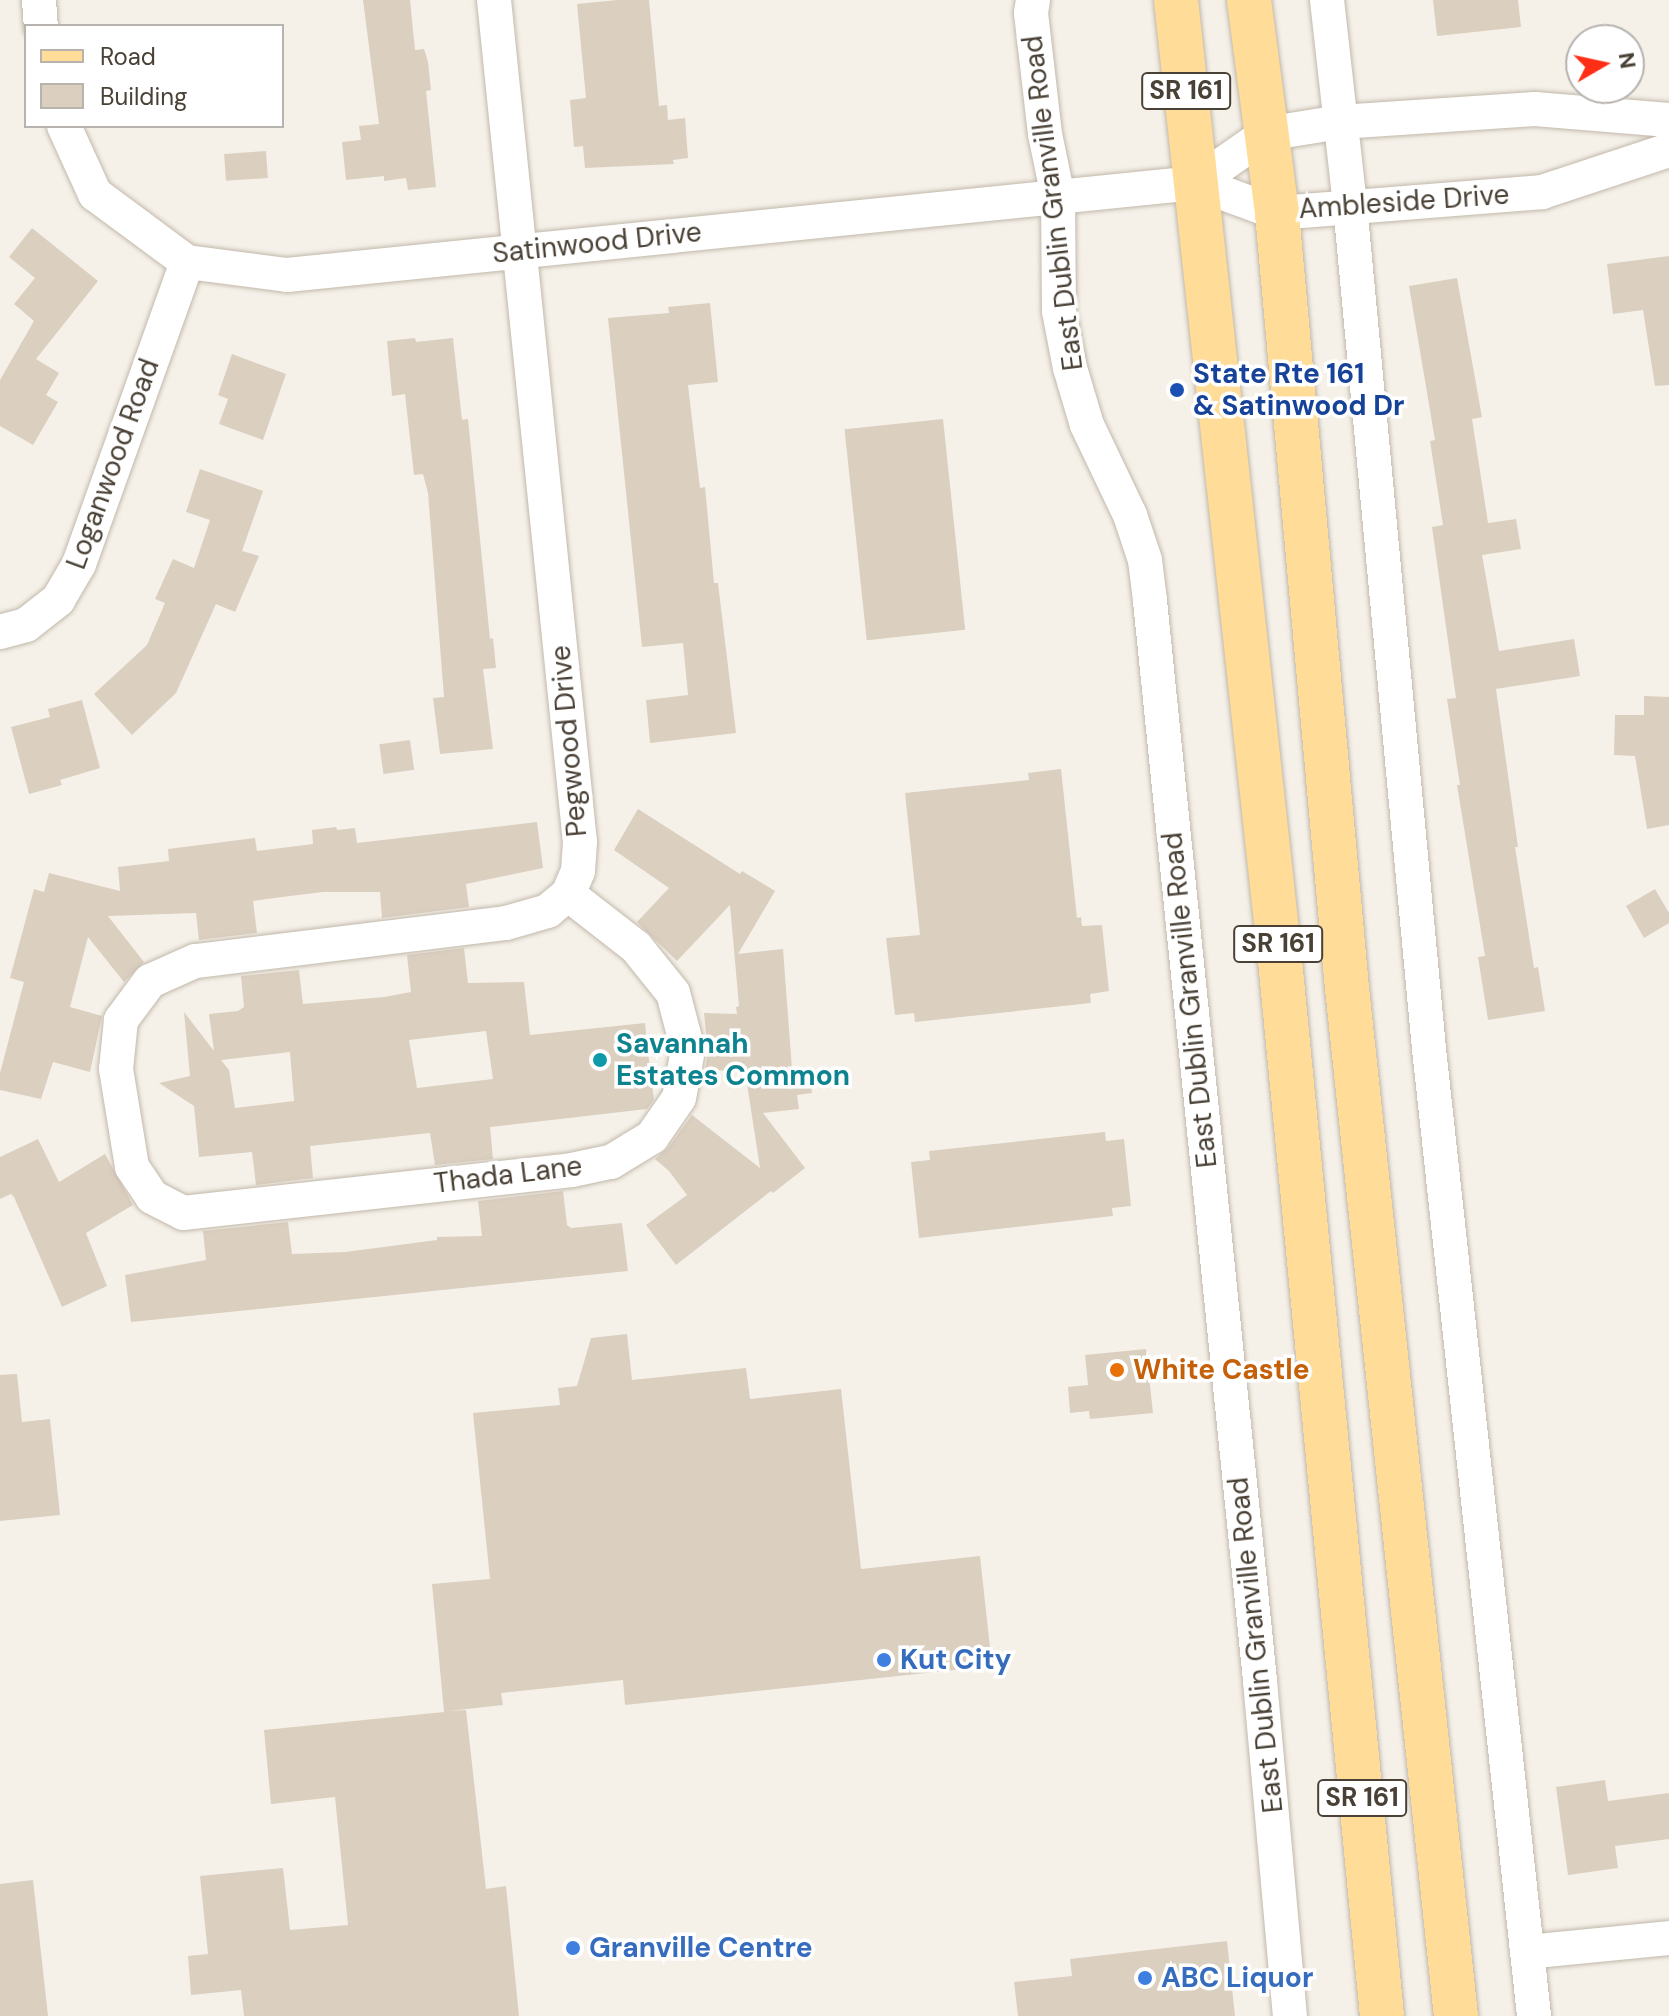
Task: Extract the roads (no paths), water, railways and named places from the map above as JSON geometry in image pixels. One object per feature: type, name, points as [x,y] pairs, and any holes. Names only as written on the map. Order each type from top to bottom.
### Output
[{"type":"main road","name":"SR 161","points":[[1176,0],[1279,950],[1382,2016]]},
{"type":"main road","name":"SR 161","points":[[1249,0],[1277,213],[1347,988],[1456,2016]]},
{"type":"street","points":[[39,0],[41,24]]},
{"type":"street","name":"Pegwood Drive","points":[[494,0],[580,842],[578,871],[568,894]]},
{"type":"street","name":"East Dublin Granville Road","points":[[1033,0],[1031,13],[1043,118],[1058,197],[1059,311],[1070,368],[1087,425],[1130,515],[1145,560],[1260,1681],[1290,2016]]},
{"type":"street","points":[[1327,0],[1350,205],[1429,1049],[1534,2016]]},
{"type":"street","points":[[1196,183],[1266,134],[1340,122],[1535,109],[1669,120]]},
{"type":"street","name":"Satinwood Drive","points":[[65,128],[95,194],[187,262],[287,275],[1196,183]]},
{"type":"street","name":"Ambleside Drive","points":[[1196,183],[1277,213],[1542,192],[1669,150]]},
{"type":"street","name":"Loganwood Road","points":[[0,632],[26,625],[58,600],[79,564],[187,262]]},
{"type":"street","name":"Thada Lane","points":[[568,894],[636,947],[673,993],[688,1050],[679,1098],[652,1137],[611,1162],[572,1170],[183,1213],[152,1197],[132,1167],[116,1069],[121,1020],[150,981],[195,961],[506,923],[548,911],[568,894]]},
{"type":"street","points":[[1527,1952],[1669,1938]]},
{"type":"place","name":"State Rte 161 & Satinwood Dr","points":[[1177,390]]},
{"type":"place","name":"Savannah Estates Common","points":[[600,1060]]},
{"type":"place","name":"White Castle","points":[[1117,1370]]},
{"type":"place","name":"Kut City","points":[[884,1660]]},
{"type":"place","name":"Granville Centre","points":[[573,1948]]},
{"type":"place","name":"ABC Liquor","points":[[1145,1978]]}]
